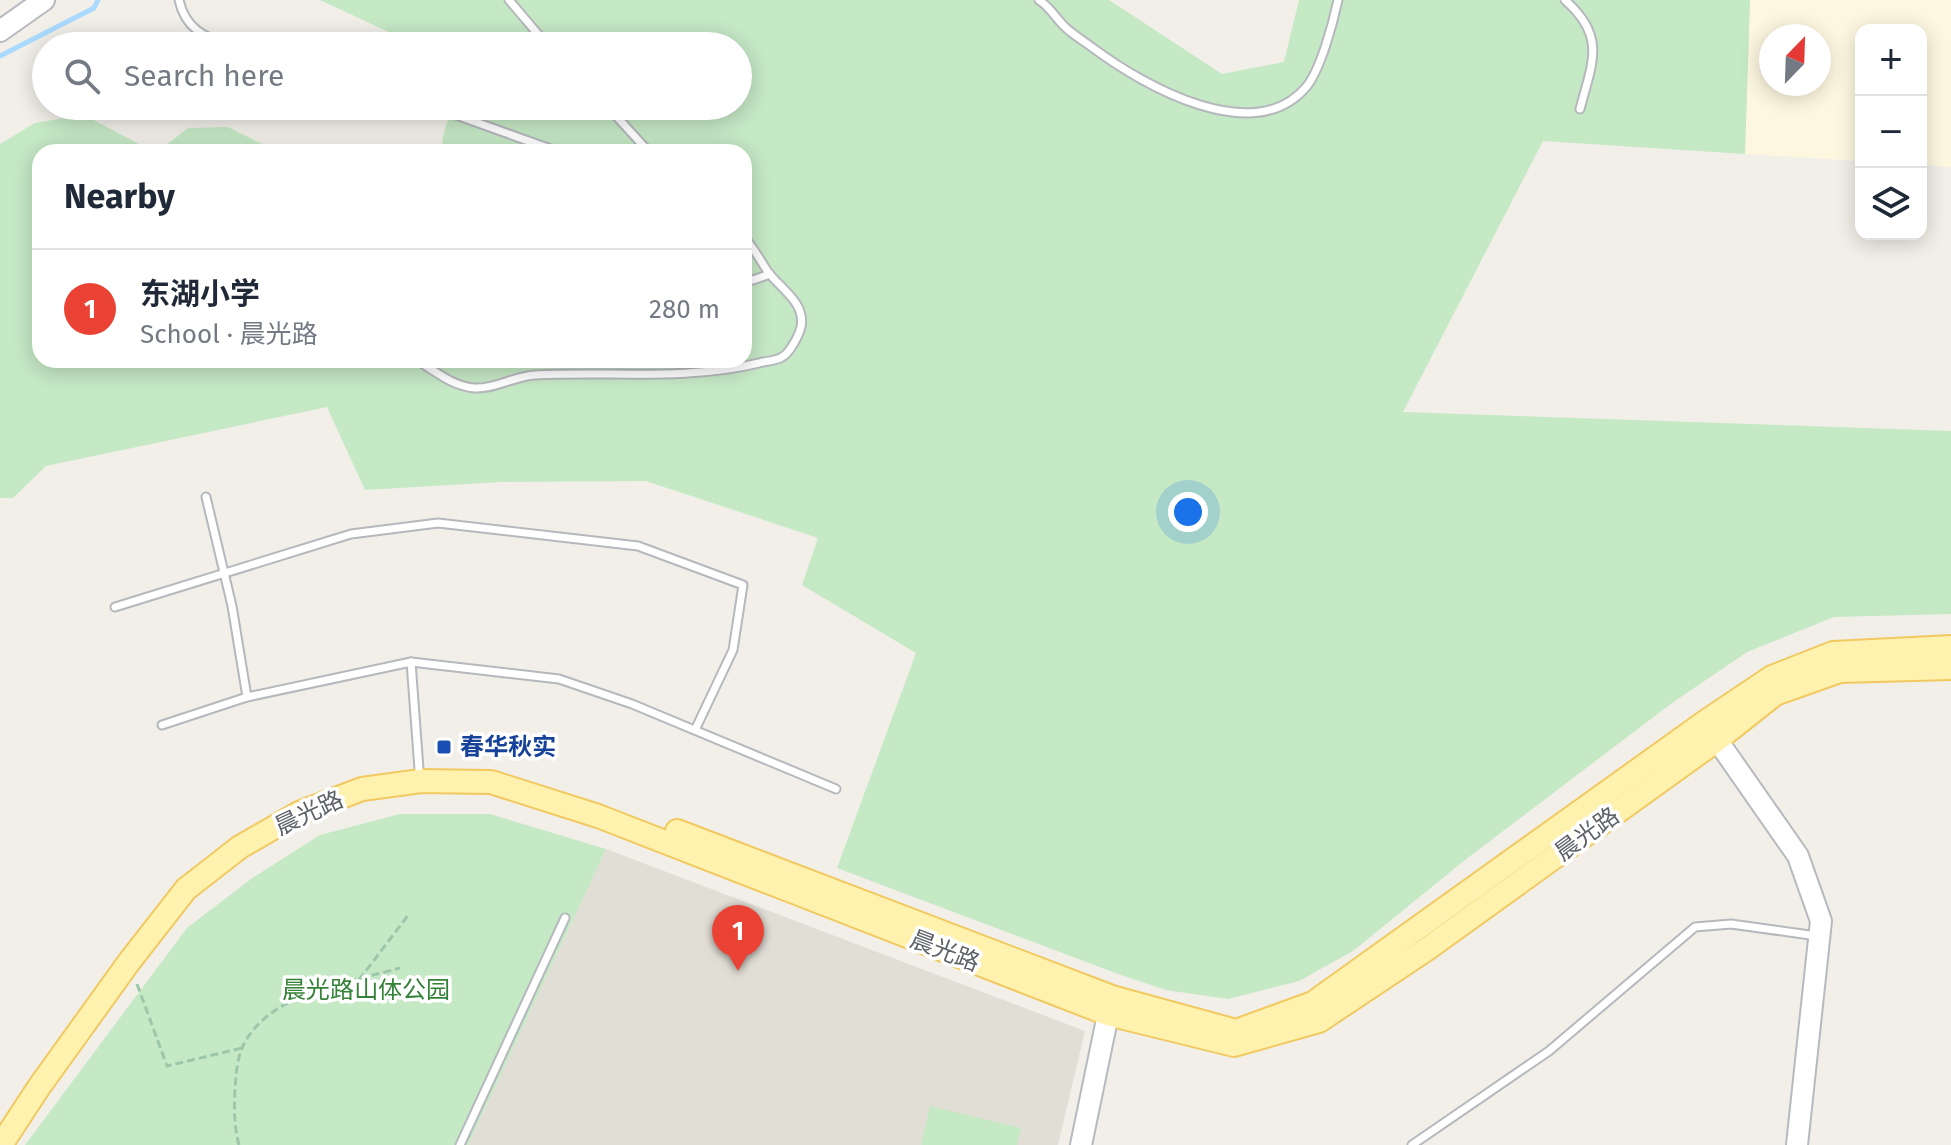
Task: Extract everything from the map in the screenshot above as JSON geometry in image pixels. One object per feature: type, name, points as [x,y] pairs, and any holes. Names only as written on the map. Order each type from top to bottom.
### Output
[{"type":"main road","name":"晨光路","points":[[1,1145],[129,962],[186,889],[240,847],[299,813],[362,789],[421,781],[491,782],[598,816],[1110,1005],[1234,1045],[1319,1021],[1427,949],[1711,731],[1772,677],[1833,653],[1951,647]]},
{"type":"main road","name":"晨光路","points":[[1711,731],[1775,694],[1840,671],[1951,668]]},
{"type":"main road","name":"晨光路","points":[[0,1126],[140,925],[177,883],[235,836],[294,802],[360,775],[419,769],[496,769],[603,802],[1110,1005]]},
{"type":"street","points":[[0,31],[44,0]]},
{"type":"street","points":[[1711,731],[1798,856],[1821,921],[1797,1145]]},
{"type":"street","points":[[1081,1145],[1110,1005]]},
{"type":"lane","points":[[179,0],[182,14],[198,32]]},
{"type":"lane","points":[[509,0],[536,32]]},
{"type":"lane","points":[[1039,0],[1065,27],[1135,76],[1215,111],[1245,114],[1286,106],[1308,84],[1338,0]]},
{"type":"lane","points":[[1565,0],[1591,34],[1594,63],[1580,109]]},
{"type":"lane","points":[[470,120],[537,144]]},
{"type":"lane","points":[[620,120],[642,144]]},
{"type":"lane","points":[[752,246],[770,274],[798,306],[802,324],[795,341],[783,357],[752,365]]},
{"type":"lane","points":[[752,280],[770,274]]},
{"type":"lane","points":[[428,368],[447,381],[477,388],[532,375],[638,375],[738,368]]},
{"type":"lane","points":[[206,497],[247,697]]},
{"type":"lane","points":[[115,607],[351,534],[438,523],[638,546],[743,585],[733,650],[695,730]]},
{"type":"lane","points":[[411,662],[419,769]]},
{"type":"lane","points":[[162,725],[247,697],[411,662],[559,679],[632,704],[836,789]]},
{"type":"lane","points":[[460,1145],[565,918]]},
{"type":"lane","points":[[1412,1145],[1549,1051],[1695,927],[1731,924],[1820,937]]},
{"type":"path","points":[[359,980],[409,914]]},
{"type":"path","points":[[129,962],[167,1066],[242,1048]]},
{"type":"path","points":[[239,1145],[234,1127],[234,1100],[242,1048],[271,1012],[310,994],[400,968]]},
{"type":"shaded area","points":[[1750,0],[1951,0],[1951,167],[1927,165],[1927,24],[1855,24],[1855,161],[1745,154]]},
{"type":"shaded area","points":[[606,849],[1085,1031],[1058,1145],[468,1145]]},
{"type":"green space","points":[[320,0],[1109,0],[1222,74],[1284,62],[1299,0],[1750,0],[1745,154],[1543,141],[1403,412],[1951,431],[1951,614],[1834,617],[1747,652],[1672,703],[1465,860],[1353,951],[1299,981],[1228,999],[1166,990],[1118,974],[837,868],[916,653],[802,585],[818,538],[646,481],[500,482],[365,490],[327,407],[46,466],[13,498],[0,498],[0,144],[35,123],[94,120],[139,144],[32,144],[32,368],[752,368],[752,144],[442,144],[447,120],[752,120],[752,32],[389,32]]},
{"type":"green space","points":[[228,127],[262,144],[168,144],[188,128]]},
{"type":"green space","name":"晨光路山体公园","points":[[400,814],[490,814],[606,849],[468,1145],[25,1145],[187,928],[251,879],[320,835]]},
{"type":"green space","points":[[930,1106],[1021,1128],[1017,1145],[921,1145]]},
{"type":"waterway","points":[[47,32],[94,8],[98,0]]},
{"type":"waterway","points":[[0,56],[32,40]]},
{"type":"place","name":"春华秋实","points":[[444,747]]},
{"type":"place","name":"东湖小学","points":[[738,971]]}]
